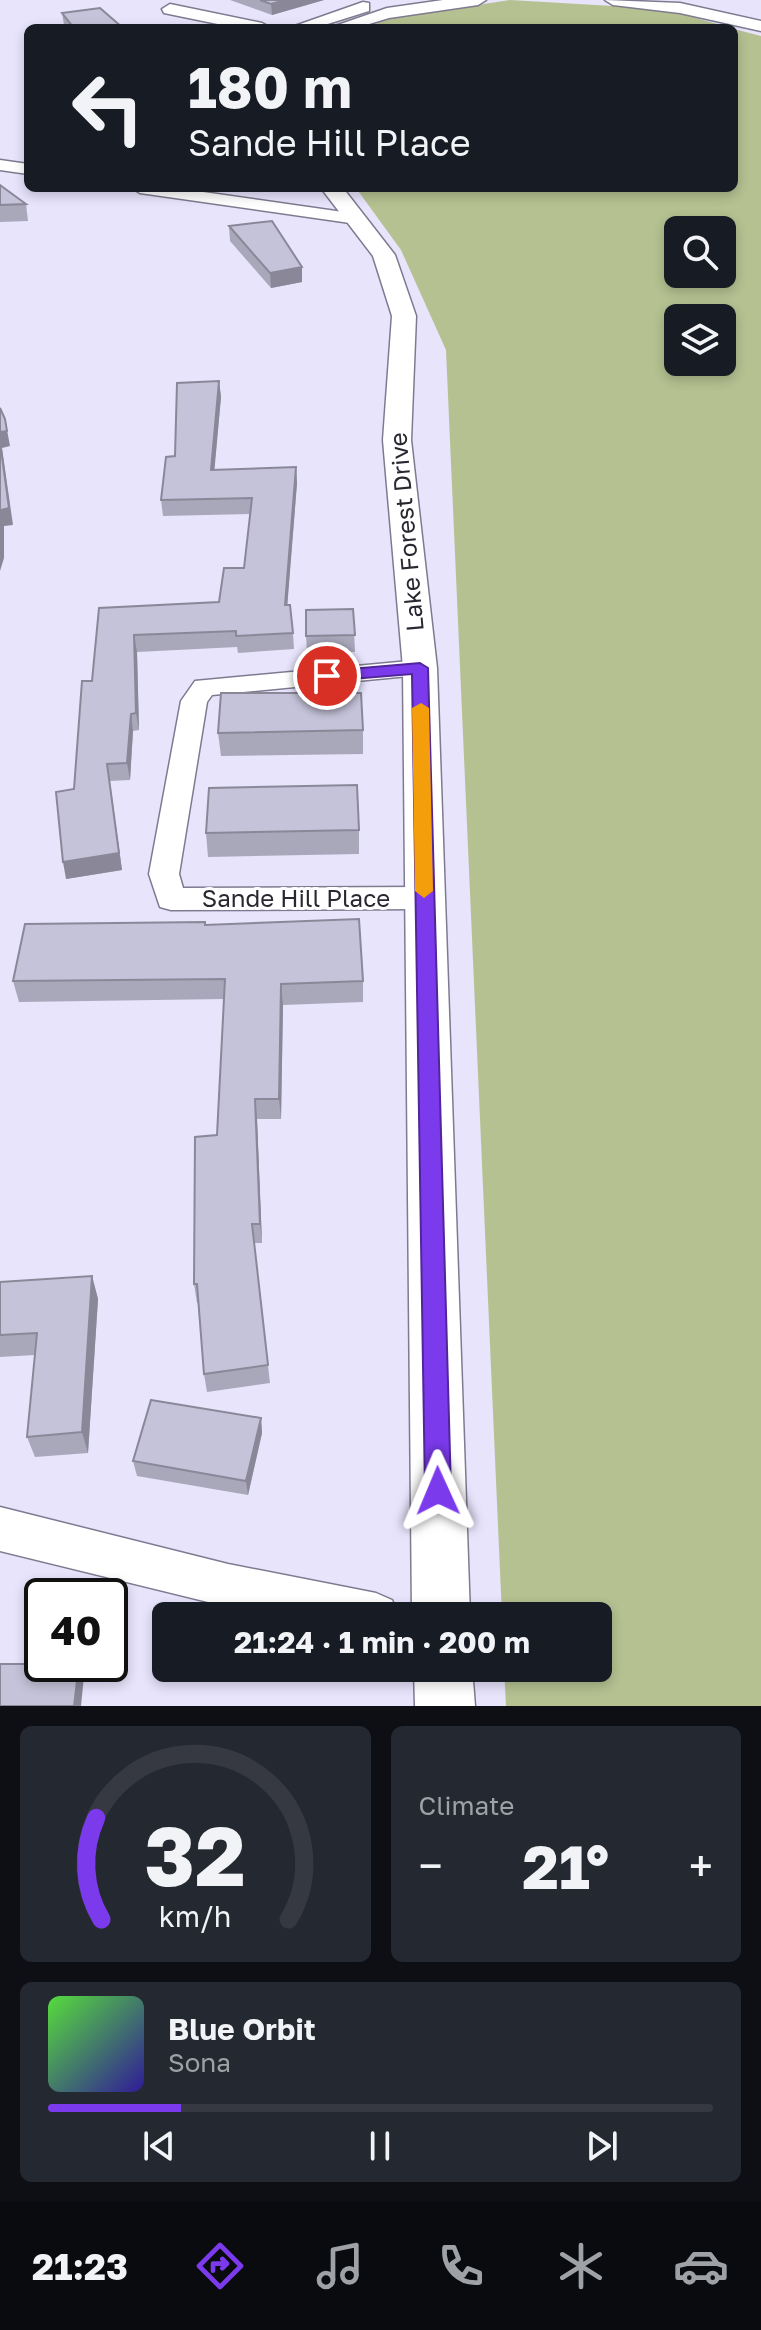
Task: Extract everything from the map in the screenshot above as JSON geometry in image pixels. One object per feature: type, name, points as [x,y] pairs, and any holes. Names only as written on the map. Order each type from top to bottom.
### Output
[{"type":"street","points":[[152,0],[170,9],[243,24]]},
{"type":"street","points":[[309,24],[339,13],[398,0]]},
{"type":"street","points":[[351,24],[437,2],[478,0]]},
{"type":"street","points":[[613,0],[645,2],[761,26]]},
{"type":"street","points":[[692,0],[761,15]]},
{"type":"street","points":[[170,9],[186,24]]},
{"type":"street","points":[[0,165],[24,168]]},
{"type":"street","points":[[168,192],[357,219]]},
{"type":"street","name":"Lake Forest Drive","points":[[335,192],[384,255],[404,316],[397,440],[420,668],[441,1602]]},
{"type":"street","name":"Sande Hill Place","points":[[420,668],[204,687],[194,701],[164,874],[171,899],[424,898]]},
{"type":"street","points":[[0,1529],[228,1586],[307,1602]]},
{"type":"street","points":[[444,1682],[445,1706]]},
{"type":"green space","points":[[510,0],[664,9],[717,24],[375,24],[391,18]]},
{"type":"green space","points":[[738,30],[761,36],[761,1706],[506,1706],[505,1682],[612,1682],[612,1602],[501,1602],[446,350],[401,250],[359,192],[738,192]]},
{"type":"building","points":[[260,0],[285,0],[271,4]]},
{"type":"building","points":[[100,8],[118,24],[71,24],[62,13]]},
{"type":"building","points":[[0,185],[26,204],[0,205]]},
{"type":"building","points":[[272,221],[302,267],[270,273],[229,226]]},
{"type":"building","points":[[219,381],[211,470],[296,467],[285,605],[290,605],[293,633],[236,636],[236,631],[134,635],[136,713],[131,714],[127,763],[107,764],[119,853],[63,862],[56,792],[74,789],[82,681],[92,681],[99,608],[219,602],[224,568],[244,568],[252,498],[161,500],[166,457],[175,456],[177,383]]},
{"type":"building","points":[[0,408],[5,419],[7,431],[0,432]]},
{"type":"building","points":[[0,442],[9,508],[1,510],[0,545]]},
{"type":"building","points":[[353,609],[355,635],[306,636],[306,610]]},
{"type":"building","points":[[221,693],[361,693],[363,730],[218,733]]},
{"type":"building","points":[[357,785],[359,830],[206,833],[209,788]]},
{"type":"building","points":[[359,919],[363,981],[281,984],[279,1099],[255,1099],[260,1224],[252,1224],[268,1365],[204,1374],[197,1284],[194,1284],[195,1137],[217,1135],[225,979],[13,981],[25,924],[205,922],[205,925]]},
{"type":"building","points":[[92,1276],[82,1432],[27,1437],[37,1333],[0,1335],[0,1282]]},
{"type":"building","points":[[151,1400],[261,1418],[246,1481],[133,1461]]},
{"type":"building","points":[[0,1664],[24,1664],[24,1682],[77,1682],[74,1706],[0,1706]]},
{"type":"slow traffic","points":[[421,708],[424,891]]},
{"type":"route","points":[[327,676],[420,668],[438,1491]]}]
